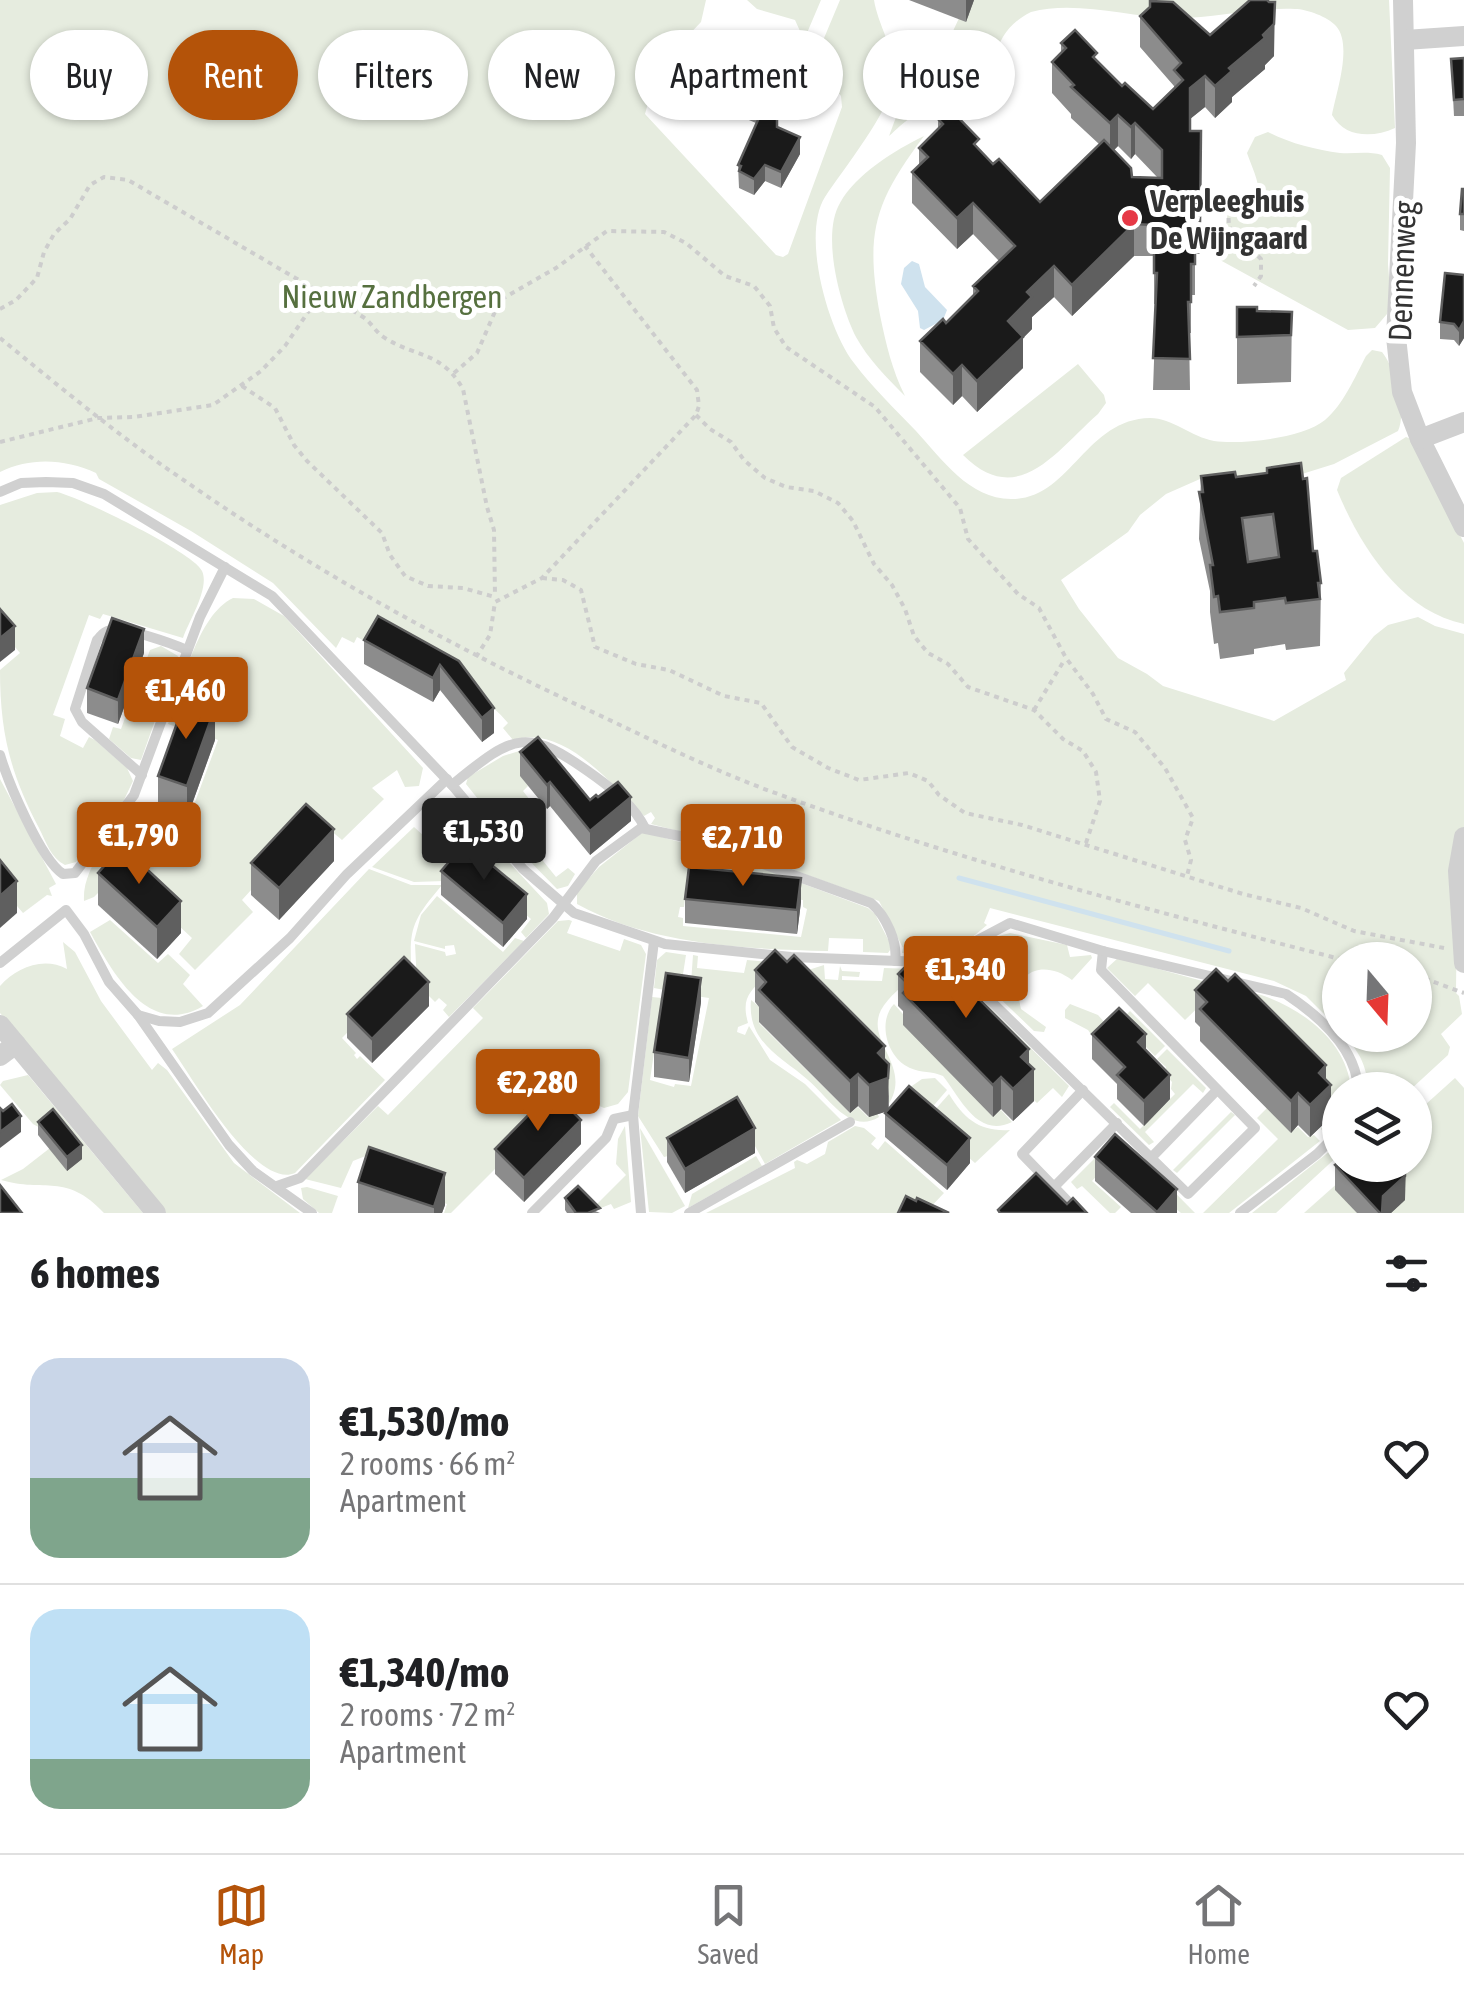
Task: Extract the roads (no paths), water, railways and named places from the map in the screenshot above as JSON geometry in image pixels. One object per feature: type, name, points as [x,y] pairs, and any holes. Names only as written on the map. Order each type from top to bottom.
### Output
[{"type":"street","name":"Dennenweg","points":[[1402,0],[1405,214],[1396,337],[1402,392],[1420,439],[1464,527]]},
{"type":"street","points":[[1405,40],[1464,36]]},
{"type":"street","points":[[1420,439],[1464,422]]},
{"type":"street","points":[[1464,837],[1458,871],[1464,963]]},
{"type":"street","points":[[0,1025],[8,1050],[156,1213]]},
{"type":"lane","points":[[0,492],[21,483],[73,483],[104,494],[226,566],[288,610],[449,782],[523,869],[562,904],[590,920],[654,941],[778,956],[957,968],[1188,1194],[1255,1128],[1101,970],[1103,951]]},
{"type":"lane","points":[[0,756],[10,786],[50,863],[63,874],[75,873],[134,795],[200,616],[226,566]]},
{"type":"lane","points":[[142,775],[82,722],[75,709],[97,640],[105,632],[117,630],[188,650]]},
{"type":"lane","points":[[138,1015],[180,1022],[208,1012],[290,938],[348,874],[449,782],[500,749],[531,741],[558,750],[620,794],[645,828]]},
{"type":"lane","points":[[276,1186],[300,1178],[553,918],[596,861],[630,833],[645,828],[694,839],[871,904],[897,948],[895,961]]},
{"type":"lane","points":[[0,963],[66,910],[84,934],[109,982],[138,1015],[229,1145],[253,1171],[312,1213]]},
{"type":"lane","points":[[950,966],[978,940],[1010,923],[1103,951],[1286,994],[1304,1006],[1348,1051],[1358,1072]]},
{"type":"lane","points":[[641,1213],[632,1115],[654,941]]},
{"type":"lane","points":[[1080,1213],[1022,1154],[1083,1090]]},
{"type":"lane","points":[[1151,1158],[1218,1090]]},
{"type":"lane","points":[[532,1213],[606,1138],[614,1119],[632,1115]]},
{"type":"lane","points":[[689,1213],[850,1122]]},
{"type":"lane","points":[[1054,1187],[1117,1123]]},
{"type":"lane","points":[[1240,1213],[1322,1147]]},
{"type":"water","points":[[912,261],[919,264],[925,287],[947,310],[943,320],[924,330],[920,328],[918,311],[901,284],[904,268]]},
{"type":"waterway","points":[[959,878],[1229,951]]},
{"type":"place","name":"Verpleeghuis De Wijngaard","points":[[1130,218]]},
{"type":"park label","name":"Nieuw Zandbergen","points":[[392,296]]}]
